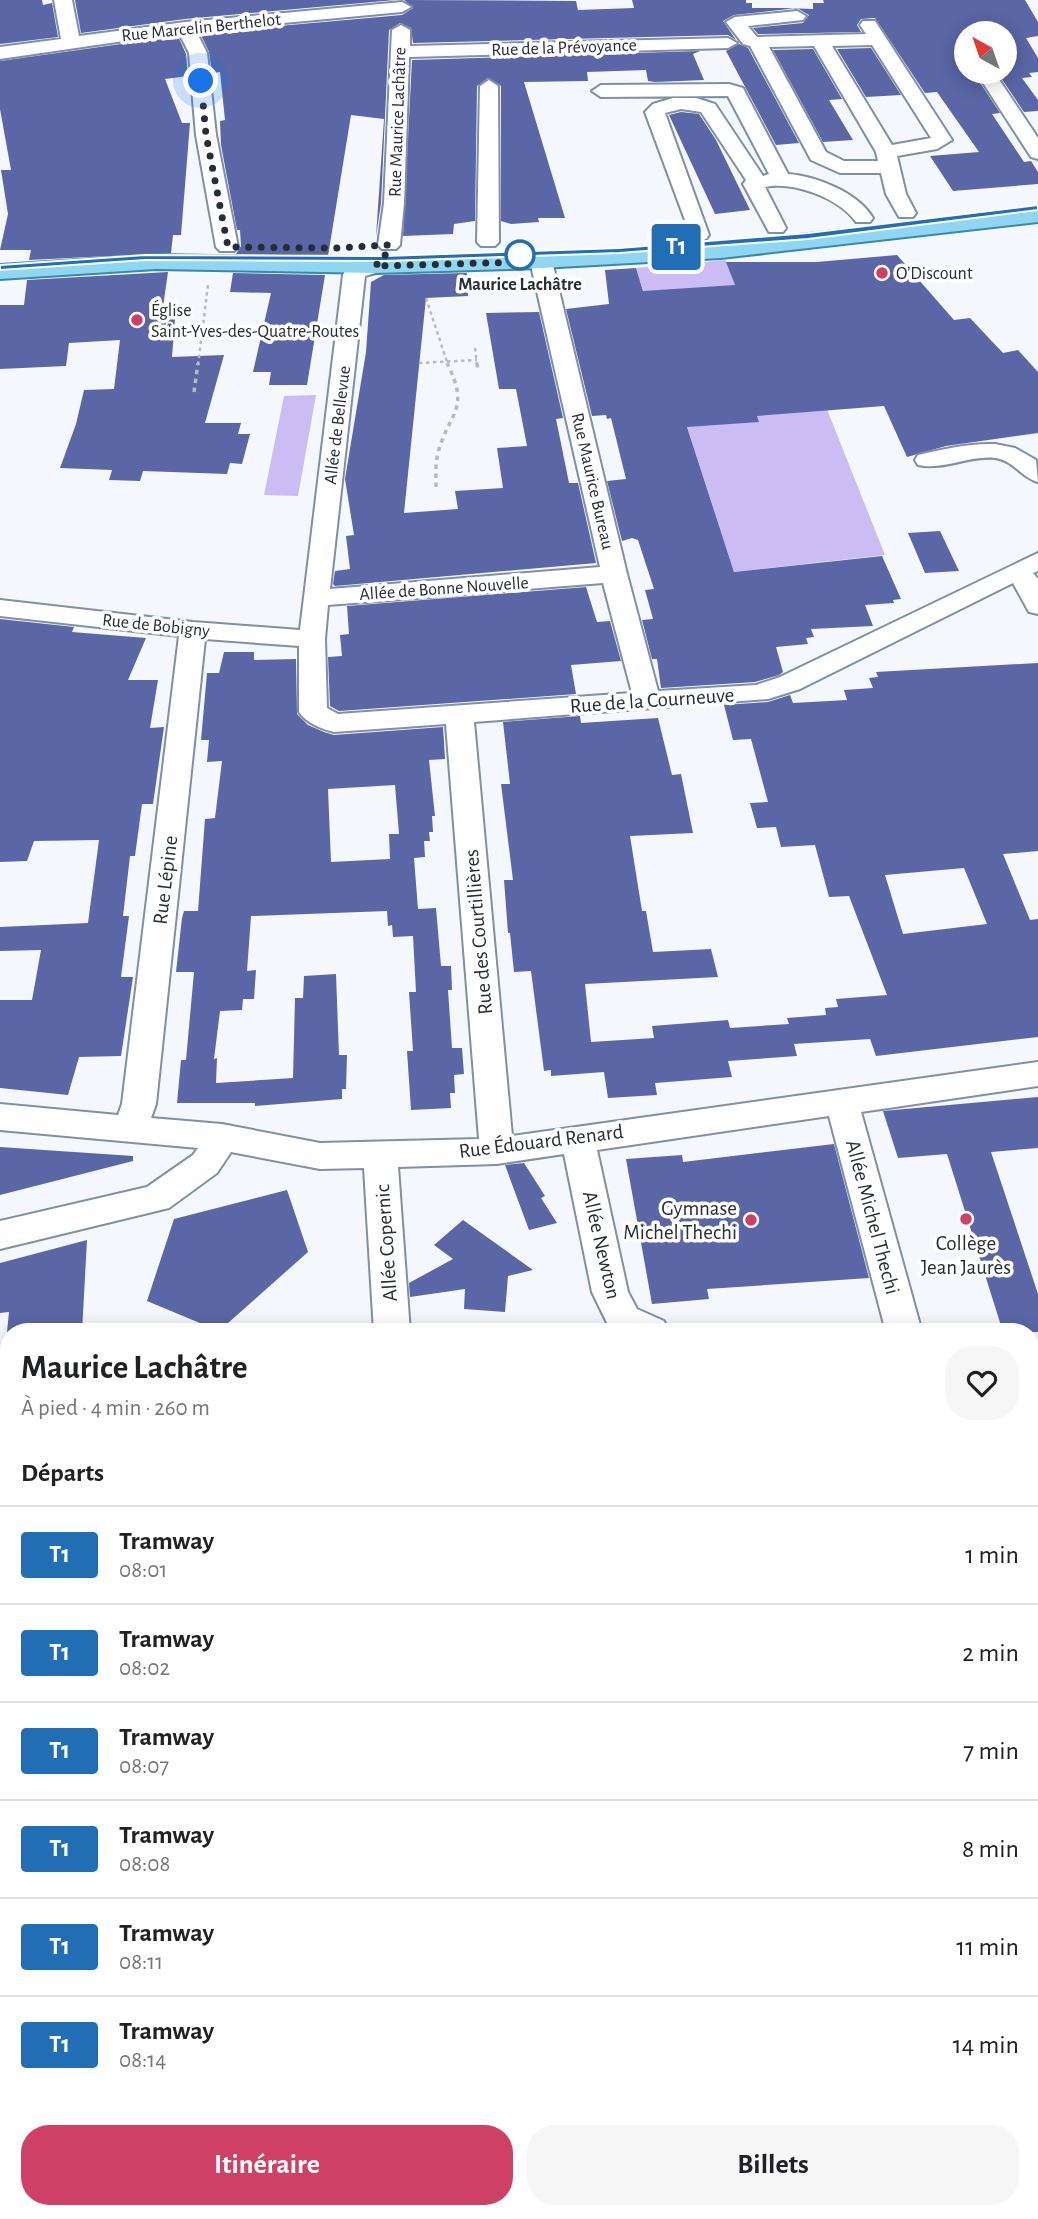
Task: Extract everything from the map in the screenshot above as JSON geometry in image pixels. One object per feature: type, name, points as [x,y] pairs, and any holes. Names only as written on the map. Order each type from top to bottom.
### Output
[{"type":"main road","points":[[0,272],[389,245],[699,235],[1038,197]]},
{"type":"main road","points":[[0,258],[127,249],[375,266],[541,261],[788,245],[1038,215]]},
{"type":"main road","points":[[375,266],[384,258],[389,245]]},
{"type":"street","points":[[63,0],[71,43]]},
{"type":"street","points":[[266,0],[269,19]]},
{"type":"street","name":"Rue Marcelin Berthelot","points":[[0,53],[185,27],[402,3]]},
{"type":"street","name":"Rue Maurice Lachâtre","points":[[389,245],[394,202],[402,3]]},
{"type":"street","points":[[757,41],[814,149],[826,162],[840,167],[943,140],[873,32],[820,41],[757,41],[749,40],[735,22],[797,16]]},
{"type":"street","points":[[185,27],[198,53],[219,255]]},
{"type":"street","points":[[820,41],[886,154],[896,194],[906,213]]},
{"type":"street","name":"Rue de la Prévoyance","points":[[400,52],[728,43]]},
{"type":"street","points":[[993,84],[1038,153]]},
{"type":"street","points":[[488,242],[489,86]]},
{"type":"street","points":[[601,91],[736,92],[781,179]]},
{"type":"street","points":[[699,235],[655,112],[657,108],[697,103],[708,108],[757,181]]},
{"type":"street","points":[[858,104],[919,104]]},
{"type":"street","points":[[814,149],[848,146],[886,154]]},
{"type":"street","points":[[776,228],[753,184],[757,181],[805,181],[858,210],[863,218]]},
{"type":"street","name":"Rue Maurice Bureau","points":[[541,261],[614,574],[647,700]]},
{"type":"street","name":"Allée de Bellevue","points":[[316,597],[354,275],[355,272],[375,266]]},
{"type":"street","points":[[927,460],[986,451],[1009,454],[1038,475]]},
{"type":"street","points":[[1027,567],[1026,580],[1038,606]]},
{"type":"street","name":"Rue de la Courneuve","points":[[312,639],[313,712],[334,723],[758,693],[790,683],[1027,567]]},
{"type":"street","name":"Allée de Bonne Nouvelle","points":[[316,597],[614,574]]},
{"type":"street","points":[[312,639],[316,597]]},
{"type":"street","name":"Rue de Bobigny","points":[[0,608],[193,630],[312,639]]},
{"type":"street","name":"Rue Lépine","points":[[130,1128],[139,1104],[193,630]]},
{"type":"street","name":"Rue des Courtillières","points":[[459,714],[497,1151]]},
{"type":"street","name":"Rue Édouard Renard","points":[[0,1117],[222,1137],[320,1156],[497,1151],[1038,1074]]},
{"type":"street","name":"Allée Michel Thechi","points":[[841,1101],[902,1323]]},
{"type":"street","points":[[0,1235],[157,1198],[205,1164],[222,1137]]},
{"type":"street","name":"Allée Newton","points":[[578,1139],[610,1292],[624,1320],[631,1323]]},
{"type":"street","name":"Allée Copernic","points":[[380,1154],[391,1323]]},
{"type":"path","points":[[194,391],[219,255]]},
{"type":"path","points":[[426,298],[436,316],[439,344],[453,375],[459,401],[452,427],[441,444],[436,461],[436,487]]},
{"type":"path","points":[[475,348],[478,371]]},
{"type":"path","points":[[419,363],[477,360]]},
{"type":"shaded area","points":[[726,260],[763,362],[807,359],[885,555],[734,572],[636,268]]},
{"type":"shaded area","points":[[316,395],[298,496],[264,495],[284,396]]},
{"type":"building","points":[[0,0],[42,0],[43,5],[52,3],[58,37],[0,44]]},
{"type":"building","points":[[75,0],[395,0],[185,19],[81,33]]},
{"type":"building","points":[[404,0],[576,1],[578,10],[634,8],[632,0],[746,0],[746,3],[752,3],[752,8],[794,8],[734,15],[723,21],[736,40],[728,35],[413,43],[411,28],[400,23],[389,30],[381,203],[376,237],[384,119],[351,115],[328,256],[236,254],[241,246],[240,230],[237,230],[221,145],[220,121],[225,120],[220,72],[212,73],[209,52],[200,33],[402,15],[413,8]]},
{"type":"building","points":[[823,0],[1025,0],[1038,22],[1038,36],[1026,38],[1038,58],[1038,72],[1029,73],[1032,77],[1022,78],[1038,100],[1038,111],[1024,112],[1005,84],[1017,84],[1017,21],[954,21],[954,84],[981,84],[1000,113],[992,114],[1024,162],[1031,161],[1038,172],[1038,184],[953,191],[930,156],[979,152],[937,92],[925,93],[875,18],[861,19],[857,25],[861,32],[758,34],[753,28],[803,23],[809,15],[798,8],[813,9],[813,3],[824,3]]},
{"type":"building","points":[[178,36],[186,54],[188,76],[165,79],[182,123],[190,123],[181,235],[173,235],[171,253],[29,260],[31,250],[0,250],[8,214],[1,170],[11,170],[0,109],[0,61]]},
{"type":"building","points":[[739,44],[748,48],[799,143],[776,145],[726,51]]},
{"type":"building","points":[[871,48],[901,95],[866,97],[837,49]]},
{"type":"building","points":[[813,49],[842,99],[829,100],[853,140],[823,142],[773,50]]},
{"type":"building","points":[[700,51],[693,54],[704,80],[648,81],[646,70],[587,72],[588,81],[524,82],[565,218],[538,218],[539,222],[511,224],[501,221],[501,86],[488,78],[477,86],[475,221],[454,224],[453,234],[403,236],[412,60]]},
{"type":"building","points":[[681,112],[699,114],[716,140],[750,210],[715,214],[669,115]]},
{"type":"building","points":[[897,255],[954,320],[970,318],[1003,353],[1018,350],[1038,372],[1038,433],[946,446],[907,457],[884,406],[757,416],[759,422],[687,427],[734,572],[882,556],[901,599],[893,600],[894,603],[865,605],[873,626],[811,629],[814,637],[806,638],[808,644],[776,647],[783,672],[779,675],[755,682],[661,688],[657,659],[652,659],[642,620],[653,619],[645,590],[654,589],[638,540],[632,538],[622,541],[607,481],[626,479],[611,418],[607,419],[606,415],[592,416],[566,309],[609,304],[605,270],[636,268],[643,291],[735,285],[726,262],[817,262]]},
{"type":"building","points":[[168,272],[163,307],[176,306],[172,357],[224,355],[205,423],[241,423],[238,434],[250,434],[242,464],[230,463],[227,474],[143,471],[140,481],[109,480],[112,470],[60,468],[76,424],[84,390],[114,389],[120,340],[69,343],[66,366],[0,369],[0,305],[24,305],[27,280]]},
{"type":"building","points":[[233,273],[325,275],[307,385],[269,385],[271,372],[253,372],[271,293],[230,292]]},
{"type":"building","points":[[467,273],[468,296],[426,298],[404,513],[458,509],[455,491],[503,488],[497,448],[527,446],[516,389],[499,389],[486,313],[539,312],[563,418],[556,419],[569,483],[578,483],[596,563],[335,586],[335,571],[350,569],[346,536],[354,535],[345,479],[366,352],[371,282],[384,275]]},
{"type":"building","points":[[940,531],[959,571],[925,573],[908,533]]},
{"type":"building","points":[[586,587],[597,622],[610,621],[621,661],[571,665],[576,694],[339,711],[330,706],[328,657],[342,656],[340,635],[349,634],[347,606]]},
{"type":"building","points":[[0,619],[74,627],[72,632],[146,638],[128,680],[158,680],[150,728],[164,727],[153,804],[142,804],[135,856],[130,856],[123,916],[129,916],[121,977],[133,977],[121,1056],[79,1057],[68,1095],[0,1088],[0,1000],[32,1000],[41,950],[0,951],[0,927],[88,923],[99,840],[34,841],[27,861],[0,862]]},
{"type":"building","points":[[224,652],[254,652],[254,660],[296,659],[297,714],[308,725],[334,735],[443,727],[445,759],[429,760],[435,816],[432,816],[433,832],[429,832],[430,841],[424,841],[425,857],[414,858],[418,909],[436,908],[441,966],[451,966],[452,990],[448,990],[452,1048],[462,1048],[464,1074],[454,1075],[455,1093],[450,1093],[451,1108],[411,1110],[407,1051],[413,1051],[409,992],[416,992],[413,936],[393,937],[392,925],[388,926],[387,911],[251,916],[247,971],[256,970],[254,999],[243,999],[242,1010],[220,1011],[214,1059],[217,1058],[216,1083],[293,1078],[295,998],[303,998],[304,976],[336,974],[339,1055],[347,1055],[346,1089],[342,1089],[342,1099],[255,1106],[255,1103],[177,1103],[181,1060],[186,1060],[194,972],[176,972],[184,911],[198,911],[205,819],[215,818],[222,761],[207,762],[209,740],[201,740],[207,673],[219,673]],"holes":[[[395,785],[399,834],[389,834],[390,859],[331,862],[328,789]]]},
{"type":"building","points":[[1038,663],[1038,851],[1003,854],[1030,920],[1038,919],[1038,1037],[876,1056],[870,1039],[794,1044],[797,1056],[728,1061],[732,1077],[655,1083],[657,1095],[608,1098],[604,1072],[551,1076],[551,1070],[544,1071],[531,971],[514,972],[508,933],[504,880],[513,880],[501,784],[510,784],[503,722],[580,716],[581,723],[658,718],[672,775],[681,774],[693,833],[630,836],[642,911],[646,911],[653,952],[711,949],[718,977],[585,984],[591,1042],[654,1038],[652,1026],[728,1020],[730,1028],[789,1024],[787,1018],[826,1015],[825,1008],[838,1007],[836,999],[887,995],[849,896],[829,897],[815,845],[781,847],[776,827],[757,828],[750,803],[768,802],[751,739],[733,740],[724,705],[768,702],[790,695],[793,703],[847,700],[844,690],[873,688],[869,678],[878,677],[876,672]],"holes":[[[964,868],[987,924],[903,934],[885,875]]]},
{"type":"building","points":[[1038,1097],[1038,1148],[991,1152],[1038,1294],[1038,1323],[1000,1323],[947,1154],[898,1158],[883,1111]]},
{"type":"building","name":"Gymnase Michel Thechi","points":[[834,1144],[869,1278],[707,1289],[709,1299],[652,1304],[626,1159],[682,1155],[683,1162]]},
{"type":"building","points":[[0,1147],[133,1156],[133,1161],[0,1195]]},
{"type":"building","points":[[524,1163],[545,1196],[541,1198],[557,1223],[529,1230],[505,1165]]},
{"type":"building","points":[[287,1190],[308,1252],[228,1323],[200,1323],[147,1301],[174,1219]]},
{"type":"building","points":[[463,1220],[533,1270],[508,1276],[505,1312],[464,1309],[465,1289],[410,1297],[409,1283],[453,1259],[434,1245]]},
{"type":"building","points":[[87,1240],[82,1323],[8,1323],[9,1312],[0,1313],[0,1263]]},
{"type":"tram line","points":[[0,267],[145,258],[384,258],[619,251],[808,236],[1038,208]]},
{"type":"tram line","name":"T1","points":[[0,267],[145,258],[384,258],[619,251],[808,236],[1038,208]]},
{"type":"place","name":"Maurice Lachâtre","points":[[520,255]]},
{"type":"place","name":"O’Discount","points":[[882,273]]},
{"type":"place","name":"Église Saint-Yves-des-Quatre-Routes","points":[[137,320]]},
{"type":"place","name":"Collège Jean Jaurès","points":[[966,1219]]},
{"type":"place","name":"Gymnase Michel Thechi","points":[[751,1220]]},
{"type":"route","points":[[201,81],[206,135],[228,247],[337,248],[389,245],[384,258],[375,266],[524,262],[520,255]]}]
